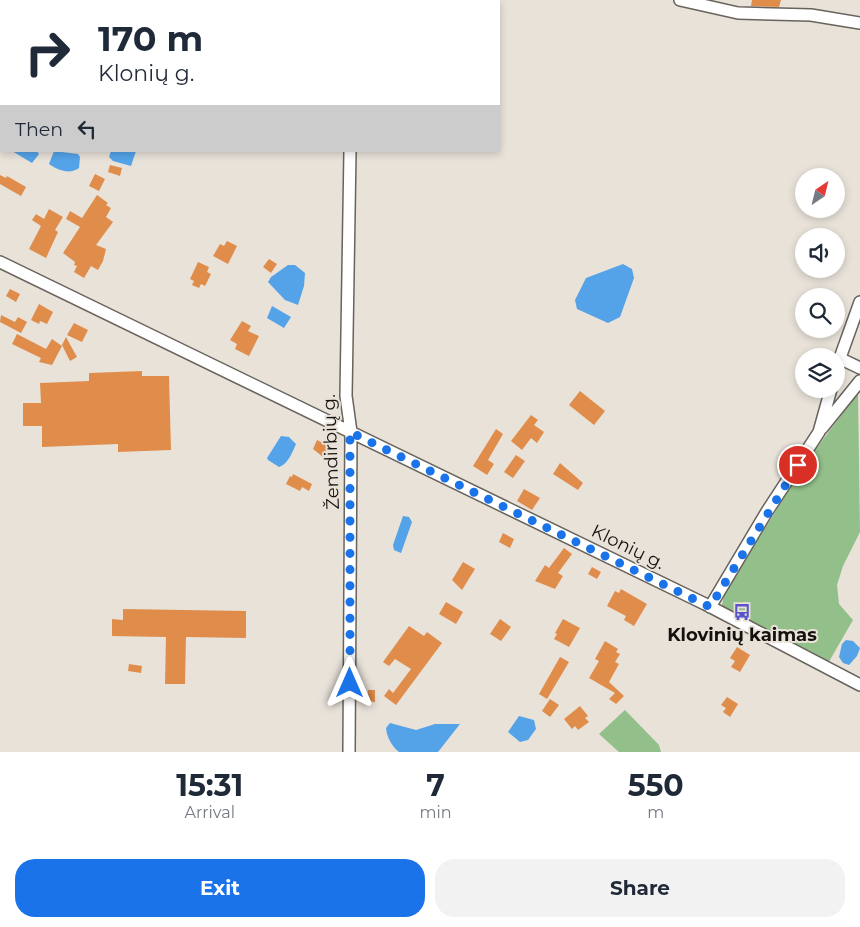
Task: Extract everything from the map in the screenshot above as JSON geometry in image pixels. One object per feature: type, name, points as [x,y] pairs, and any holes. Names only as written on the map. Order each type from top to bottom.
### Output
[{"type":"street","points":[[680,0],[738,13],[811,16],[860,23]]},
{"type":"street","name":"Žemdirbių g.","points":[[349,752],[350,432],[346,396],[350,152]]},
{"type":"street","name":"Klonių g.","points":[[0,262],[710,607],[860,685]]},
{"type":"street","points":[[844,348],[860,302]]},
{"type":"street","points":[[845,365],[860,368]]},
{"type":"street","points":[[710,607],[766,514],[819,432],[860,380]]},
{"type":"street","points":[[819,432],[828,398]]},
{"type":"green space","points":[[858,393],[860,532],[843,566],[837,585],[839,604],[853,620],[827,665],[722,606],[724,594],[809,458]]},
{"type":"green space","points":[[625,710],[659,745],[661,752],[619,752],[599,734]]},
{"type":"water","points":[[14,152],[38,152],[39,154],[32,163]]},
{"type":"water","points":[[54,152],[78,154],[80,157],[79,168],[72,171],[64,171],[49,164]]},
{"type":"water","points":[[111,152],[136,152],[131,166],[113,161],[109,157]]},
{"type":"water","points":[[623,264],[632,269],[634,278],[620,317],[608,323],[577,309],[575,300],[586,278]]},
{"type":"water","points":[[288,265],[295,265],[305,273],[304,286],[298,305],[285,300],[268,282],[271,277]]},
{"type":"water","points":[[272,306],[291,317],[284,328],[267,318]]},
{"type":"water","points":[[281,436],[289,437],[296,444],[287,461],[279,467],[267,458]]},
{"type":"water","points":[[403,516],[409,517],[412,522],[401,553],[394,550],[393,545]]},
{"type":"water","points":[[846,640],[853,641],[860,648],[857,656],[849,665],[843,663],[839,657],[842,644]]},
{"type":"water","points":[[519,716],[534,720],[536,729],[528,740],[520,742],[508,732]]},
{"type":"water","points":[[390,723],[416,730],[435,724],[460,724],[438,752],[399,752],[387,735],[386,728]]},
{"type":"building","points":[[752,0],[781,0],[779,7],[751,6]]},
{"type":"building","points":[[110,165],[122,168],[120,176],[108,172]]},
{"type":"building","points":[[95,174],[105,179],[99,191],[89,186]]},
{"type":"building","points":[[0,175],[6,178],[7,176],[26,187],[21,196],[0,184]]},
{"type":"building","points":[[97,195],[108,203],[106,205],[111,208],[106,217],[113,222],[96,245],[106,249],[103,261],[98,270],[91,266],[84,278],[74,272],[77,266],[74,265],[75,262],[63,253],[80,227],[66,219],[70,211],[82,218]]},
{"type":"building","points":[[49,209],[63,217],[55,230],[58,232],[46,258],[29,249],[41,226],[32,220],[36,214],[44,219]]},
{"type":"building","points":[[227,241],[237,246],[228,264],[213,256],[220,244],[224,246]]},
{"type":"building","points":[[269,259],[277,264],[271,273],[263,267]]},
{"type":"building","points":[[198,262],[209,267],[207,272],[211,274],[205,286],[201,284],[199,288],[192,285],[194,281],[190,279]]},
{"type":"building","points":[[10,289],[20,294],[16,302],[6,296]]},
{"type":"building","points":[[39,304],[53,312],[47,324],[40,321],[39,324],[31,320]]},
{"type":"building","points":[[1,315],[15,322],[18,317],[27,322],[21,333],[0,322]]},
{"type":"building","points":[[242,321],[251,326],[248,331],[259,336],[249,356],[235,349],[237,344],[230,340]]},
{"type":"building","points":[[74,323],[88,330],[82,342],[67,335]]},
{"type":"building","points":[[17,334],[46,349],[52,339],[62,346],[52,365],[39,362],[41,358],[12,344]]},
{"type":"building","points":[[66,337],[77,357],[70,361],[62,345]]},
{"type":"building","points":[[142,371],[142,376],[169,376],[171,450],[118,452],[118,444],[42,447],[42,426],[23,426],[23,403],[41,403],[40,383],[89,381],[89,373]]},
{"type":"building","points":[[580,391],[605,411],[594,425],[569,405]]},
{"type":"building","points":[[531,415],[538,420],[534,425],[544,432],[537,443],[531,438],[522,450],[511,441]]},
{"type":"building","points":[[496,429],[503,434],[488,460],[494,464],[487,475],[473,466]]},
{"type":"building","points":[[317,440],[329,446],[323,457],[313,449]]},
{"type":"building","points":[[516,455],[525,461],[513,478],[504,472]]},
{"type":"building","points":[[560,463],[583,483],[578,490],[553,474]]},
{"type":"building","points":[[293,474],[312,484],[309,491],[302,487],[300,491],[286,484]]},
{"type":"building","points":[[524,489],[540,498],[532,510],[517,501]]},
{"type":"building","points":[[503,533],[514,539],[510,548],[499,542]]},
{"type":"building","points":[[564,548],[572,554],[558,573],[563,576],[555,589],[535,581],[545,565],[549,568]]},
{"type":"building","points":[[463,562],[475,569],[462,590],[452,580]]},
{"type":"building","points":[[592,567],[601,572],[597,579],[588,574]]},
{"type":"building","points":[[621,589],[647,604],[634,626],[624,620],[626,616],[607,606],[615,591],[619,593]]},
{"type":"building","points":[[446,602],[463,612],[456,624],[439,614]]},
{"type":"building","points":[[123,609],[246,611],[246,638],[186,637],[185,684],[165,684],[166,637],[112,636],[112,619],[123,620]]},
{"type":"building","points":[[500,619],[511,627],[501,641],[490,634]]},
{"type":"building","points":[[563,619],[580,628],[569,647],[554,639],[557,634],[555,633]]},
{"type":"building","points":[[409,626],[424,636],[427,632],[442,643],[396,705],[384,696],[389,689],[393,693],[411,669],[395,659],[389,666],[383,662]]},
{"type":"building","points":[[605,641],[618,649],[616,652],[620,654],[615,662],[619,664],[609,682],[624,696],[616,704],[609,699],[615,693],[589,678],[599,661],[595,659]]},
{"type":"building","points":[[737,647],[750,655],[740,672],[731,667],[735,661],[730,658]]},
{"type":"building","points":[[560,657],[569,662],[547,699],[539,694]]},
{"type":"building","points":[[129,664],[142,666],[141,673],[128,671]]},
{"type":"building","points":[[368,690],[375,690],[375,702],[367,701]]},
{"type":"building","points":[[727,697],[738,704],[730,717],[723,712],[726,708],[721,705]]},
{"type":"building","points":[[550,699],[559,705],[550,717],[542,711]]},
{"type":"building","points":[[580,706],[588,716],[585,718],[589,722],[578,730],[575,726],[572,729],[564,719]]},
{"type":"place","name":"Klovinių kaimas","points":[[742,612]]},
{"type":"route","points":[[350,683],[350,432],[710,607],[798,465]]}]
